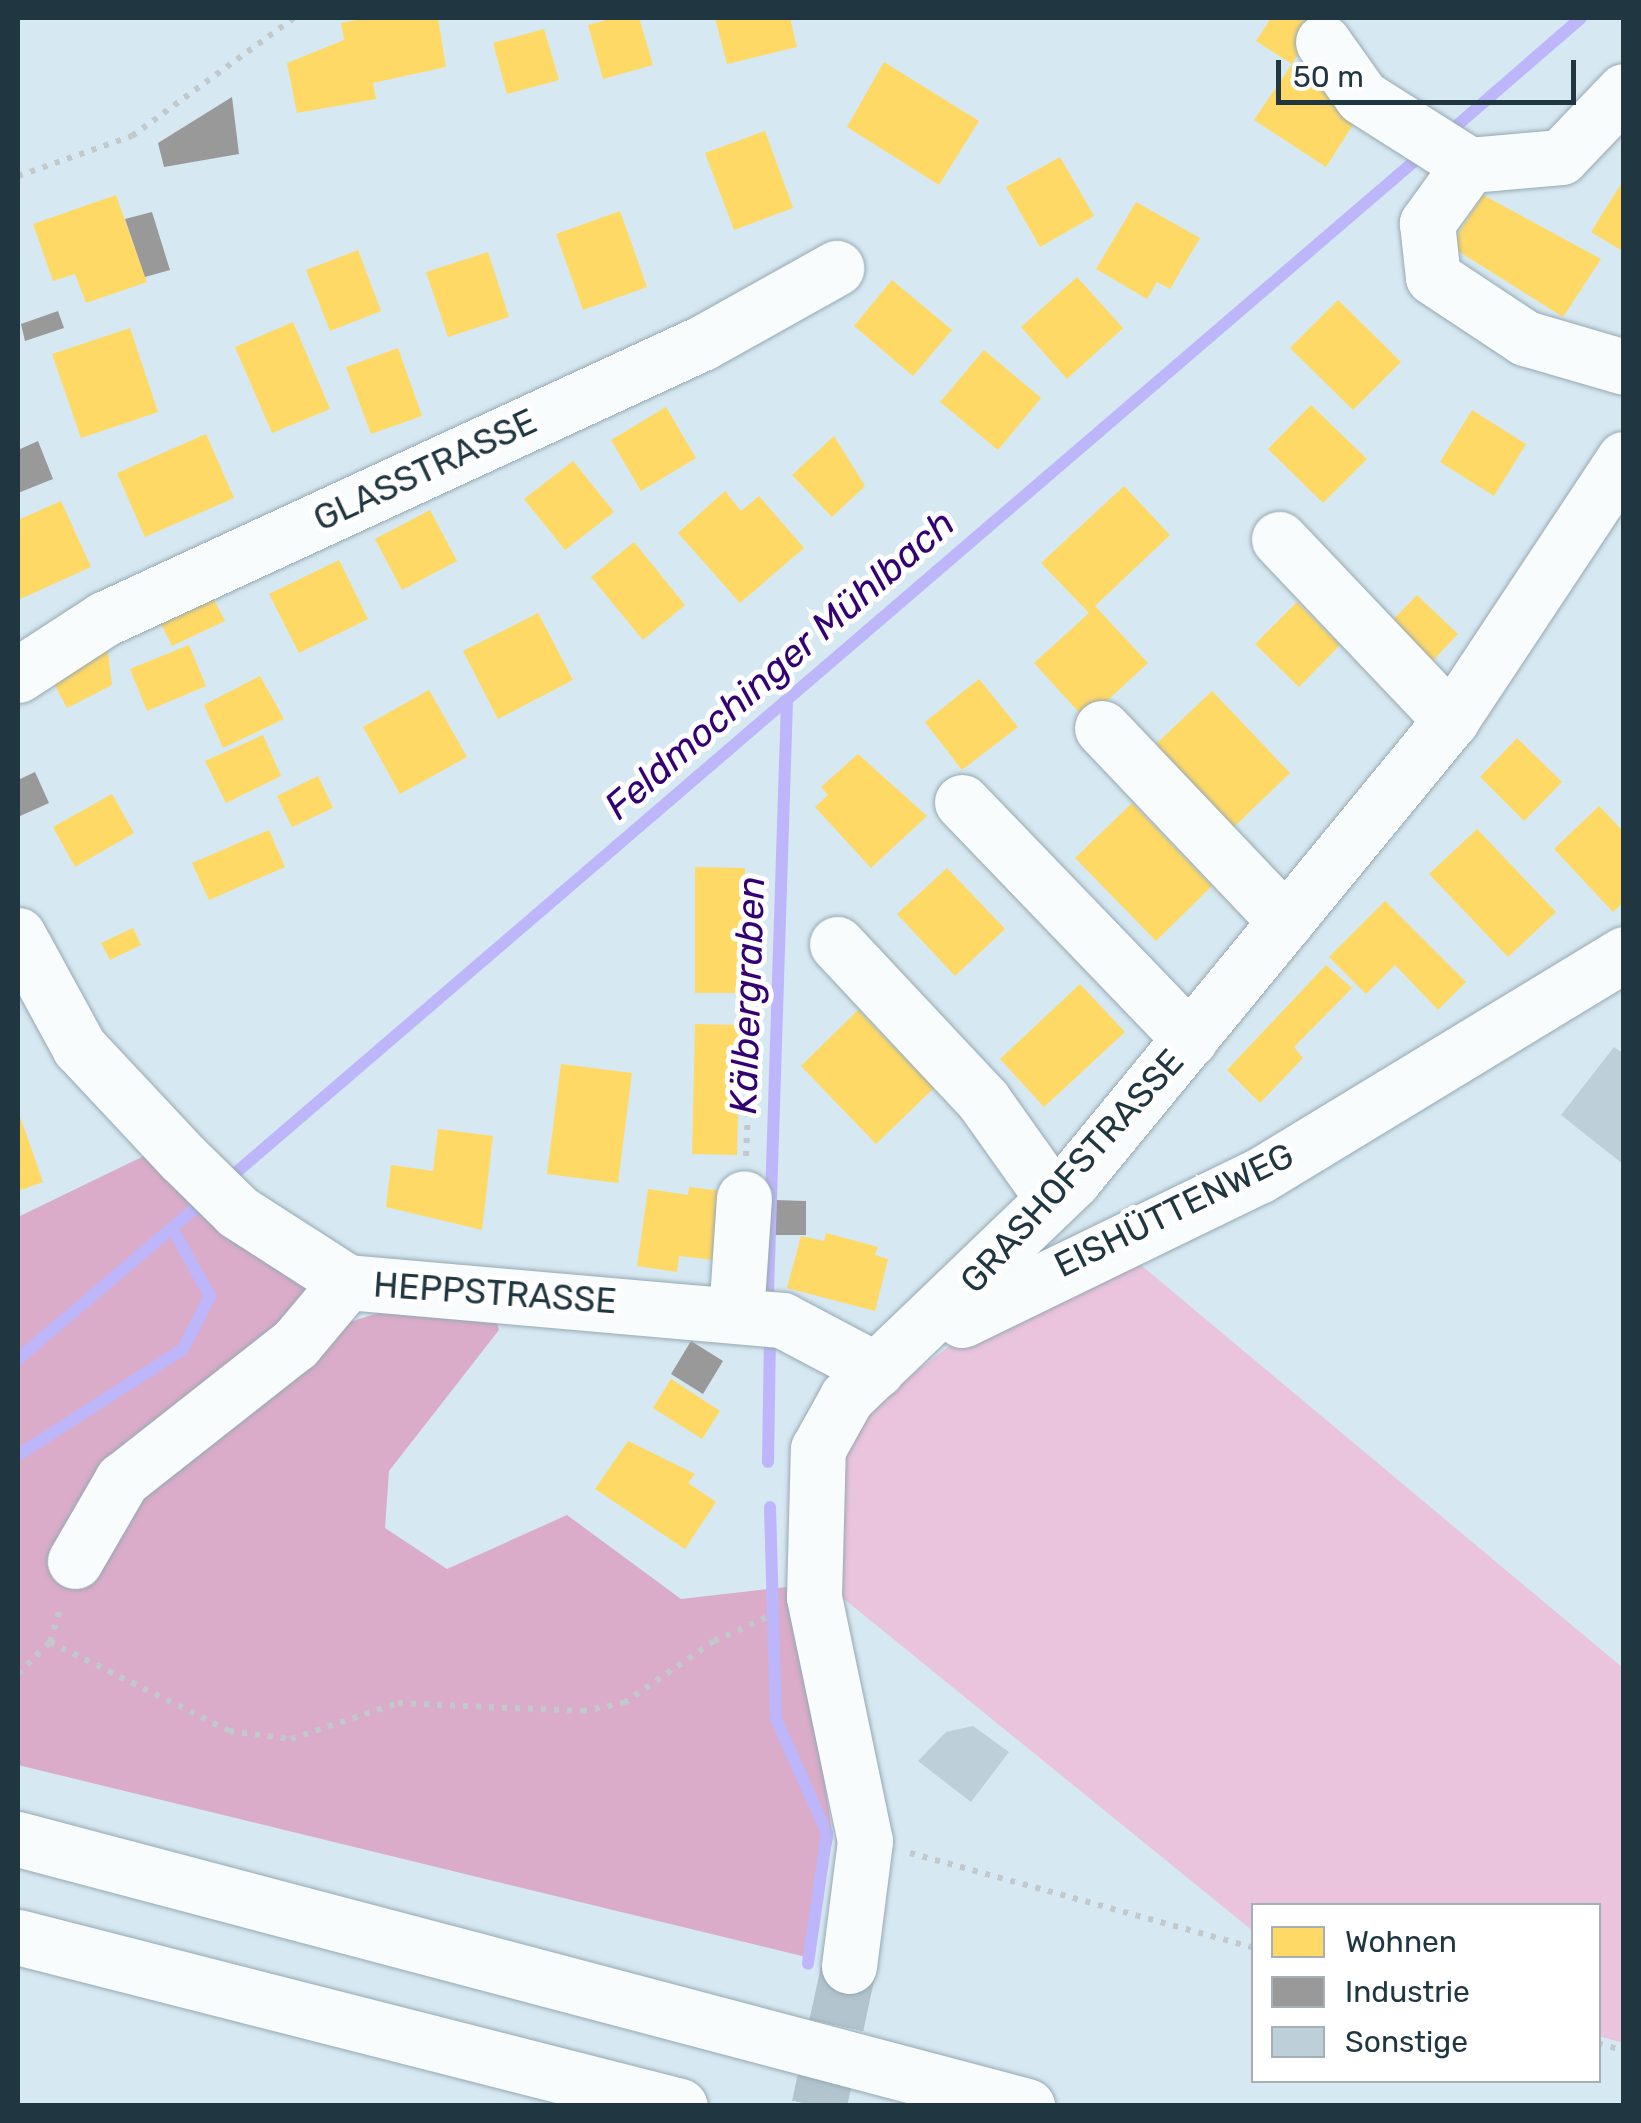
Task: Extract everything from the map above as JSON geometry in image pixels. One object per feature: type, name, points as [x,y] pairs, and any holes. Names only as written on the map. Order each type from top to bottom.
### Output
[{"type":"main road","points":[[1322,42],[1362,97],[1443,150],[1561,158],[1624,91]]},
{"type":"main road","points":[[1443,150],[1427,223],[1433,277],[1525,338],[1624,367]]},
{"type":"main road","name":"GLASSTRASSE","points":[[18,675],[104,619],[702,342],[836,268]]},
{"type":"main road","name":"GRASHOFSTRASSE","points":[[849,1966],[865,1841],[814,1597],[818,1449],[846,1397],[1052,1197],[1190,1039],[1451,720],[1624,459]]},
{"type":"main road","points":[[1279,539],[1451,720]]},
{"type":"main road","points":[[1102,728],[1286,922]]},
{"type":"main road","points":[[962,802],[1190,1039]]},
{"type":"main road","name":"HEPPSTRASSE","points":[[18,935],[79,1047],[182,1158],[238,1212],[347,1282],[782,1320],[877,1370]]},
{"type":"main road","points":[[837,944],[972,1086],[1052,1197]]},
{"type":"main road","name":"EISHÜTTENWEG","points":[[877,1370],[1022,1285],[1258,1176],[1624,954]]},
{"type":"main road","points":[[736,1314],[744,1198]]},
{"type":"main road","points":[[74,1560],[122,1480],[295,1344],[347,1282]]},
{"type":"main road","points":[[18,1839],[1026,2106]]},
{"type":"main road","points":[[18,1937],[680,2106]]},
{"type":"path","points":[[18,176],[132,136],[294,18]]},
{"type":"path","points":[[744,1198],[756,907]]},
{"type":"path","points":[[18,1674],[50,1642],[229,1731],[291,1739],[398,1703],[582,1711],[624,1703],[758,1621]]},
{"type":"path","points":[[865,1841],[1251,1947]]},
{"type":"shaded area","points":[[150,1153],[353,1321],[426,1298],[494,1311],[499,1330],[389,1471],[385,1528],[447,1569],[567,1515],[681,1599],[795,1586],[833,1838],[806,1957],[18,1765],[18,1217]]},
{"type":"shaded area","points":[[1130,1256],[1623,1668],[1623,2043],[1601,2037],[1601,1903],[1251,1903],[1251,1929],[838,1594],[831,1467],[859,1415],[981,1322]]},
{"type":"building: Wohnen","points":[[369,18],[438,18],[446,67],[373,83],[376,99],[297,113],[287,63],[344,40],[341,23]]},
{"type":"building: Wohnen","points":[[614,18],[639,18],[653,65],[603,79],[588,25]]},
{"type":"building: Wohnen","points":[[715,18],[790,18],[797,47],[727,64]]},
{"type":"building: Wohnen","points":[[1271,18],[1322,18],[1292,64],[1256,41]]},
{"type":"building: Wohnen","points":[[544,29],[559,80],[507,94],[493,43]]},
{"type":"building: Wohnen","points":[[884,62],[979,121],[939,185],[847,127]]},
{"type":"building: Wohnen","points":[[1292,64],[1363,109],[1326,167],[1254,120]]},
{"type":"building: Wohnen","points":[[765,131],[793,208],[734,230],[705,153]]},
{"type":"building: Wohnen","points":[[1060,157],[1094,216],[1040,247],[1006,187]]},
{"type":"building: Wohnen","points":[[1624,179],[1624,252],[1591,232]]},
{"type":"building: Wohnen","points":[[116,195],[147,282],[86,303],[75,274],[53,281],[33,224]]},
{"type":"building: Wohnen","points":[[1483,195],[1601,259],[1563,317],[1450,246]]},
{"type":"building: Wohnen","points":[[1136,202],[1200,238],[1170,289],[1157,282],[1147,299],[1096,269]]},
{"type":"building: Wohnen","points":[[620,211],[647,287],[583,310],[556,234]]},
{"type":"building: Wohnen","points":[[358,250],[381,311],[330,331],[306,270]]},
{"type":"building: Wohnen","points":[[488,252],[509,317],[448,337],[426,272]]},
{"type":"building: Wohnen","points":[[1077,277],[1123,328],[1067,379],[1021,327]]},
{"type":"building: Wohnen","points":[[892,280],[952,330],[913,376],[854,326]]},
{"type":"building: Wohnen","points":[[1338,300],[1401,362],[1353,410],[1290,348]]},
{"type":"building: Wohnen","points":[[293,322],[330,409],[272,433],[235,347]]},
{"type":"building: Wohnen","points":[[130,328],[158,412],[81,438],[52,354]]},
{"type":"building: Wohnen","points":[[398,348],[422,416],[371,434],[346,367]]},
{"type":"building: Wohnen","points":[[984,350],[1041,398],[998,450],[940,402]]},
{"type":"building: Wohnen","points":[[1311,405],[1367,459],[1323,503],[1268,449]]},
{"type":"building: Wohnen","points":[[666,407],[696,458],[641,491],[611,440]]},
{"type":"building: Wohnen","points":[[1472,410],[1526,444],[1494,496],[1440,462]]},
{"type":"building: Wohnen","points":[[206,434],[234,498],[145,537],[117,473]]},
{"type":"building: Wohnen","points":[[834,436],[865,486],[832,517],[792,475]]},
{"type":"building: Wohnen","points":[[573,461],[614,512],[565,550],[524,499]]},
{"type":"building: Wohnen","points":[[1124,486],[1170,535],[1095,606],[1148,663],[1086,720],[1034,663],[1089,613],[1041,563]]},
{"type":"building: Wohnen","points":[[725,491],[741,511],[759,496],[804,548],[740,603],[678,533]]},
{"type":"building: Wohnen","points":[[61,501],[91,567],[18,600],[18,520]]},
{"type":"building: Wohnen","points":[[430,510],[457,561],[402,590],[375,539]]},
{"type":"building: Wohnen","points":[[634,542],[685,605],[643,640],[591,577]]},
{"type":"building: Wohnen","points":[[339,560],[368,619],[299,653],[269,594]]},
{"type":"building: Wohnen","points":[[1417,595],[1458,634],[1422,672],[1380,633]]},
{"type":"building: Wohnen","points":[[212,596],[225,621],[172,646],[160,622]]},
{"type":"building: Wohnen","points":[[1297,602],[1340,645],[1299,687],[1255,644]]},
{"type":"building: Wohnen","points":[[538,613],[573,680],[498,719],[463,651]]},
{"type":"building: Wohnen","points":[[189,645],[206,686],[147,711],[130,669]]},
{"type":"building: Wohnen","points":[[107,646],[112,685],[67,708],[52,680]]},
{"type":"building: Wohnen","points":[[260,676],[284,719],[223,748],[204,705]]},
{"type":"building: Wohnen","points":[[979,679],[1018,727],[962,770],[925,722]]},
{"type":"building: Wohnen","points":[[429,690],[467,757],[400,794],[363,727]]},
{"type":"building: Wohnen","points":[[1212,691],[1290,773],[1234,827],[1156,744]]},
{"type":"building: Wohnen","points":[[263,735],[281,776],[226,803],[205,761]]},
{"type":"building: Wohnen","points":[[1517,738],[1562,782],[1524,821],[1480,777]]},
{"type":"building: Wohnen","points":[[858,754],[927,816],[871,868],[815,807],[828,795],[821,787]]},
{"type":"building: Wohnen","points":[[318,776],[333,808],[292,827],[277,796]]},
{"type":"building: Wohnen","points":[[112,794],[134,833],[75,867],[53,827]]},
{"type":"building: Wohnen","points":[[1132,803],[1212,886],[1156,941],[1075,858]]},
{"type":"building: Wohnen","points":[[1599,806],[1624,832],[1624,902],[1613,912],[1554,849]]},
{"type":"building: Wohnen","points":[[1477,829],[1556,912],[1508,957],[1429,874]]},
{"type":"building: Wohnen","points":[[269,830],[285,867],[209,900],[192,863]]},
{"type":"building: Wohnen","points":[[695,867],[745,868],[744,993],[695,993]]},
{"type":"building: Wohnen","points":[[947,868],[1005,929],[955,976],[897,914]]},
{"type":"building: Wohnen","points":[[1385,901],[1466,982],[1438,1010],[1395,965],[1366,994],[1329,957]]},
{"type":"building: Wohnen","points":[[133,928],[141,945],[110,960],[101,943]]},
{"type":"building: Wohnen","points":[[1326,965],[1352,988],[1294,1047],[1303,1058],[1260,1103],[1227,1070]]},
{"type":"building: Wohnen","points":[[1080,984],[1125,1032],[1044,1107],[1000,1059]]},
{"type":"building: Wohnen","points":[[858,1010],[934,1088],[876,1144],[801,1066]]},
{"type":"building: Wohnen","points":[[695,1024],[740,1025],[737,1155],[692,1154]]},
{"type":"building: Wohnen","points":[[561,1064],[632,1073],[618,1183],[547,1174]]},
{"type":"building: Wohnen","points":[[18,1111],[43,1182],[18,1191]]},
{"type":"building: Wohnen","points":[[438,1129],[493,1136],[482,1230],[386,1207],[391,1165],[433,1171]]},
{"type":"building: Wohnen","points":[[689,1187],[722,1191],[714,1260],[679,1256],[677,1272],[637,1266],[648,1189],[688,1195]]},
{"type":"building: Wohnen","points":[[826,1233],[878,1247],[875,1255],[888,1259],[875,1311],[787,1288],[801,1236],[824,1241]]},
{"type":"building: Wohnen","points":[[671,1379],[720,1411],[702,1439],[653,1408]]},
{"type":"building: Wohnen","points":[[628,1441],[695,1474],[688,1483],[716,1502],[685,1549],[595,1489]]},
{"type":"building: Industrie","points":[[232,97],[239,154],[164,167],[158,143]]},
{"type":"building: Industrie","points":[[152,212],[170,270],[145,277],[125,219]]},
{"type":"building: Industrie","points":[[58,311],[64,328],[25,341],[21,324]]},
{"type":"building: Industrie","points":[[38,441],[53,479],[18,493],[18,450]]},
{"type":"building: Industrie","points":[[35,772],[49,803],[18,817],[18,780]]},
{"type":"building: Industrie","points":[[774,1200],[806,1201],[806,1235],[773,1235]]},
{"type":"building: Industrie","points":[[691,1341],[723,1361],[703,1394],[671,1374]]},
{"type":"building: Sonstige","points":[[1614,1047],[1624,1054],[1624,1165],[1561,1115]]},
{"type":"building: Sonstige","points":[[973,1726],[1009,1752],[971,1802],[918,1761],[946,1732]]},
{"type":"waterway","name":"Feldmochinger Mühlbach","points":[[1447,134],[1581,18]]},
{"type":"waterway","name":"Feldmochinger Mühlbach","points":[[225,1182],[1424,153]]},
{"type":"waterway","name":"Kälbergraben","points":[[768,1292],[787,701]]},
{"type":"waterway","name":"Feldmochinger Mühlbach","points":[[18,1359],[206,1199]]},
{"type":"waterway","points":[[18,1455],[183,1349],[210,1296],[172,1228]]},
{"type":"waterway","name":"Kälbergraben","points":[[768,1462],[770,1339]]},
{"type":"waterway","name":"Kälbergraben","points":[[770,1507],[776,1719],[827,1833],[808,1964]]},
{"type":"tunnel","points":[[819,2106],[849,1966]]}]
